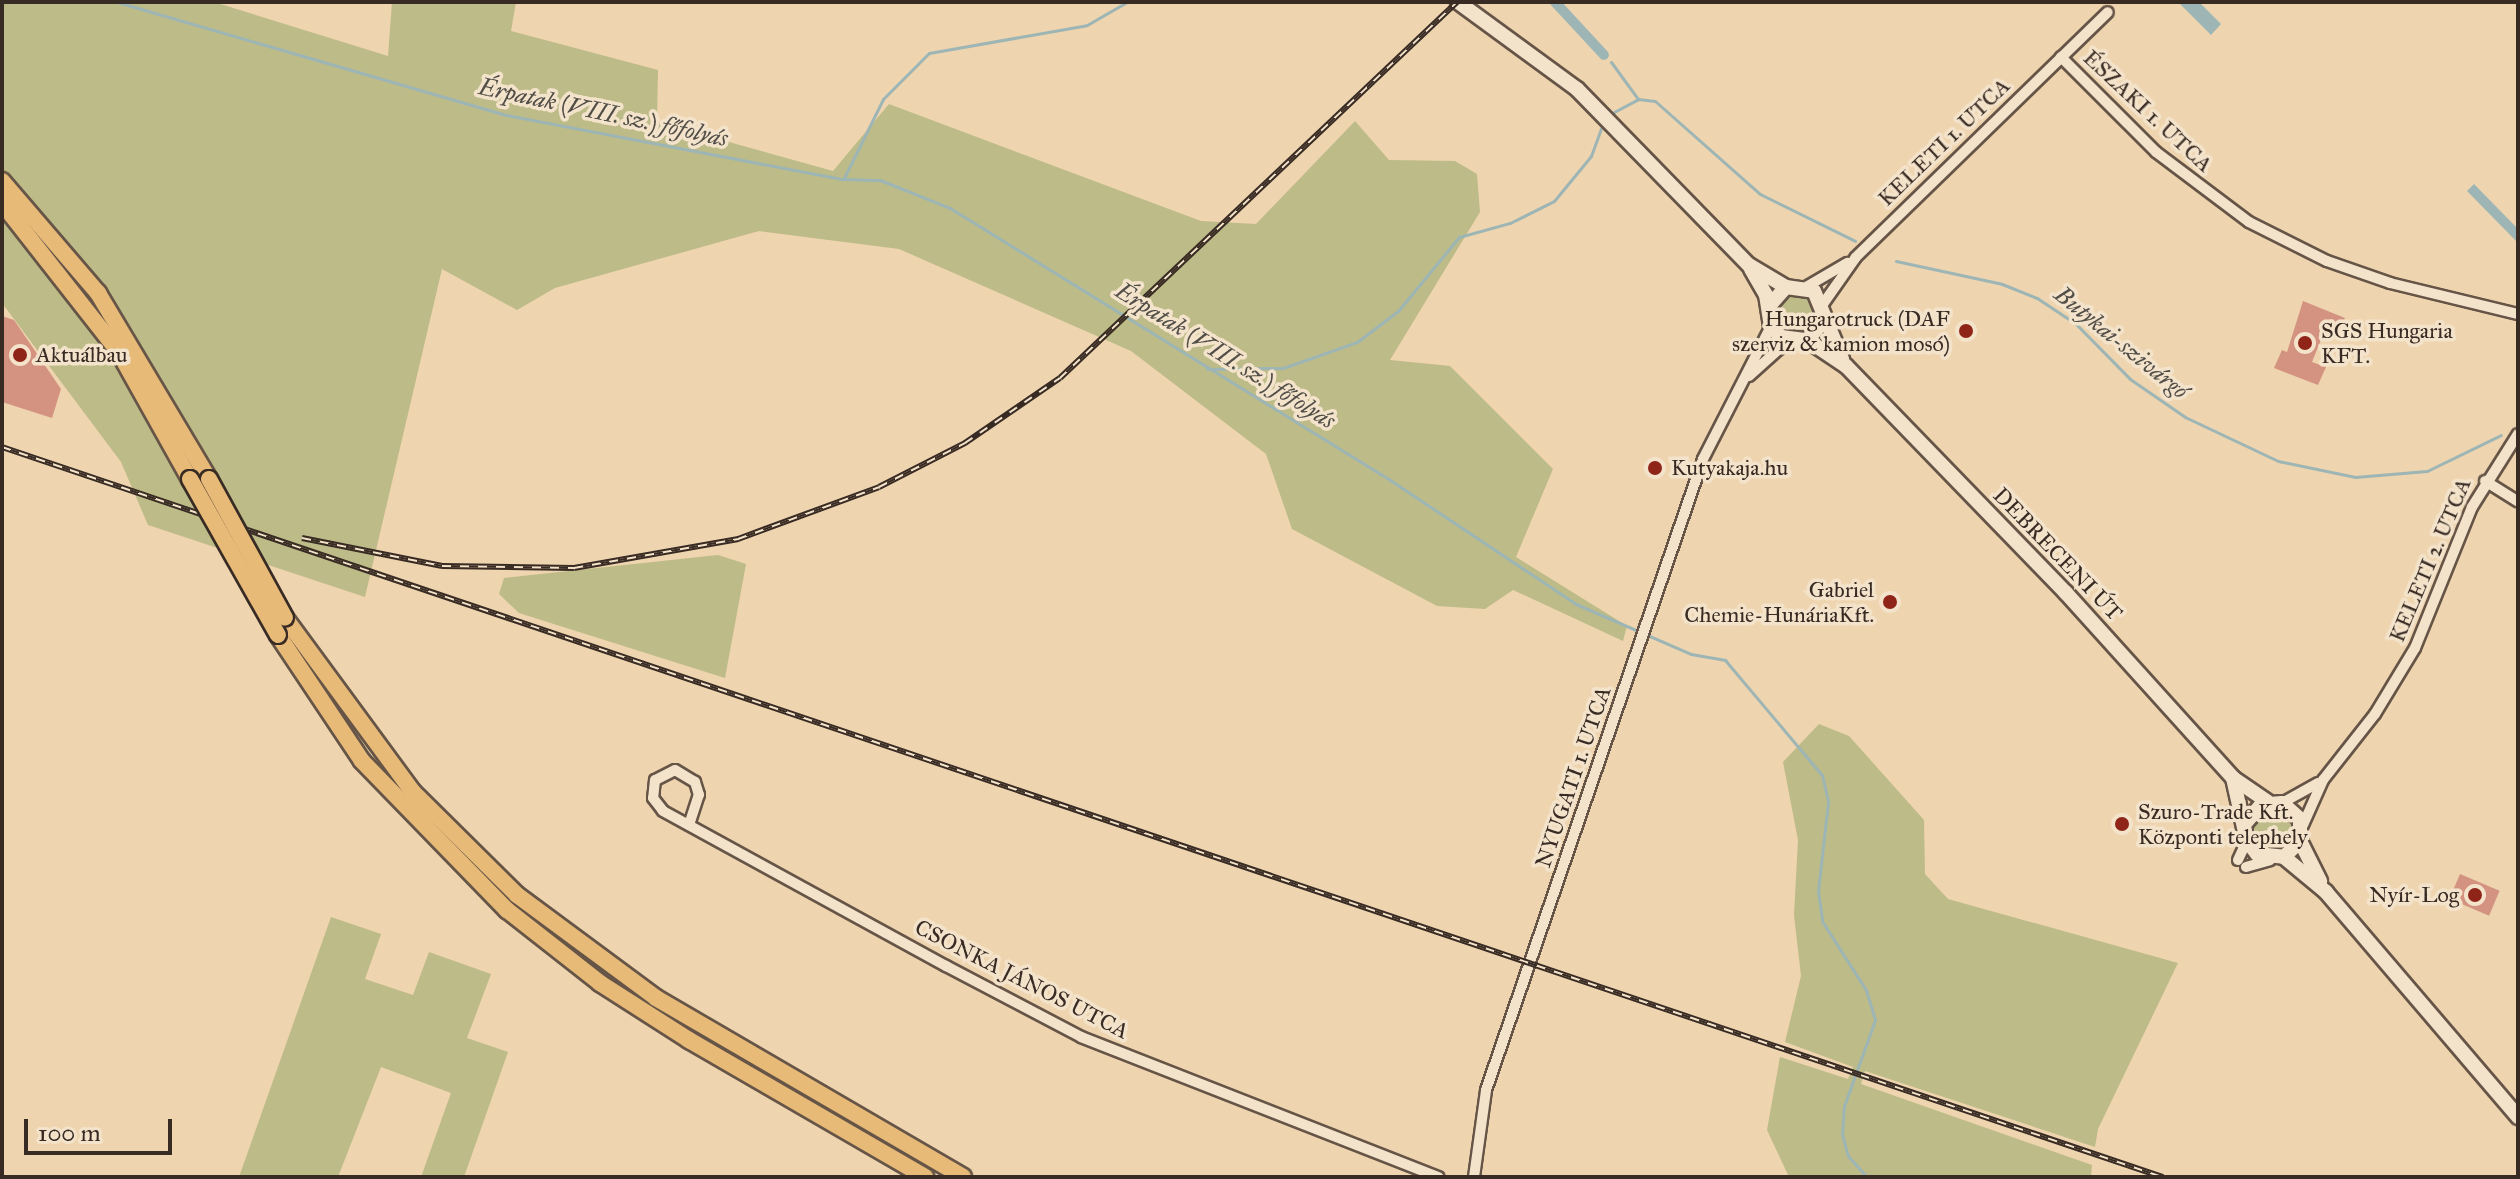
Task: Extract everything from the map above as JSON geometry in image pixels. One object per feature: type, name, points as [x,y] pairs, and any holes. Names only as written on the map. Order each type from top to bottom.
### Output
[{"type":"main road","points":[[2,181],[98,293],[209,479],[285,618],[413,792],[517,895],[656,998],[963,1177]]},
{"type":"main road","points":[[2,203],[119,352],[278,635],[362,761],[507,910],[600,983],[689,1040],[925,1177]]},
{"type":"street","points":[[1458,2],[1577,89],[1749,265],[1786,287],[1806,287],[1856,257]]},
{"type":"street","name":"KELETI 1. UTCA","points":[[1856,257],[2108,12]]},
{"type":"street","name":"ÉSZAKI 1. UTCA","points":[[2061,57],[2156,152],[2259,227],[2390,283],[2518,314]]},
{"type":"street","points":[[1846,366],[1823,322],[1823,304],[1856,257]]},
{"type":"street","points":[[1749,265],[1769,306],[1771,326],[1788,341],[1807,340],[1846,366]]},
{"type":"street","points":[[1769,306],[1786,287]]},
{"type":"street","points":[[1806,287],[1823,304]]},
{"type":"street","points":[[1807,340],[1823,322]]},
{"type":"street","name":"NYUGATI 1. UTCA","points":[[1474,1177],[1486,1090],[1703,459],[1732,396],[1771,326]]},
{"type":"street","name":"NYUGATI 1. UTCA","points":[[1732,396],[1773,349],[1788,341]]},
{"type":"street","name":"DEBRECENI ÚT","points":[[1846,366],[2066,593],[2233,778]]},
{"type":"street","name":"KELETI 2. UTCA","points":[[2323,780],[2375,714],[2415,648],[2485,481],[2518,434]]},
{"type":"street","points":[[2485,481],[2518,502]]},
{"type":"street","name":"CSONKA JÁNOS UTCA","points":[[689,825],[699,795],[695,782],[675,770],[655,780],[653,798],[689,825],[1081,1037],[1439,1177]]},
{"type":"street","points":[[2233,778],[2296,812],[2301,834],[2326,892]]},
{"type":"street","points":[[2233,778],[2246,822],[2247,841],[2242,864],[2278,858],[2301,834],[2323,780]]},
{"type":"street","points":[[2246,822],[2275,802],[2323,780]]},
{"type":"street","points":[[2247,841],[2278,858],[2326,892],[2518,1117]]},
{"type":"shaded area","points":[[2,2],[214,2],[388,56],[392,2],[516,2],[511,31],[658,70],[657,122],[833,171],[889,104],[1201,221],[1256,224],[1355,121],[1389,160],[1455,161],[1477,174],[1480,212],[1390,360],[1450,366],[1553,469],[1516,557],[1627,626],[1623,641],[1513,590],[1485,609],[1437,606],[1292,529],[1266,454],[1131,351],[899,249],[759,231],[555,288],[517,310],[442,269],[365,597],[148,525],[121,462],[2,303]]},
{"type":"shaded area","points":[[1796,293],[1811,299],[1817,314],[1811,329],[1796,335],[1781,329],[1775,314],[1781,299]]},
{"type":"shaded area","points":[[718,555],[746,564],[725,678],[519,613],[499,594],[504,578]]},
{"type":"shaded area","points":[[1819,724],[1849,736],[1924,820],[1925,874],[1948,899],[2178,963],[2098,1129],[2095,1147],[1865,1071],[1861,1084],[2092,1165],[2091,1177],[1789,1177],[1767,1130],[1780,1057],[1848,1079],[1853,1067],[1785,1042],[1801,976],[1794,915],[1798,840],[1783,762]]},
{"type":"shaded area","points":[[2273,808],[2288,815],[2295,830],[2288,845],[2273,852],[2258,845],[2251,830],[2258,815]]},
{"type":"shaded area","points":[[331,917],[381,934],[365,979],[413,995],[429,952],[491,974],[467,1038],[508,1052],[464,1177],[421,1177],[451,1093],[381,1067],[338,1177],[239,1177]]},
{"type":"water","points":[[2178,2],[2199,2],[2221,24],[2211,35]]},
{"type":"water","points":[[2474,184],[2518,229],[2518,243],[2467,191]]},
{"type":"building","name":"SGS Hungaria KFT.","points":[[2303,301],[2345,318],[2338,335],[2325,330],[2312,362],[2326,367],[2318,385],[2274,368],[2282,350],[2287,352]]},
{"type":"building","name":"Aktuálbau","points":[[2,316],[14,320],[61,389],[52,418],[2,402]]},
{"type":"building","name":"Nyír-Log","points":[[2460,874],[2500,891],[2489,916],[2449,899]]},
{"type":"waterway","name":"Butykai-szivárgó","points":[[117,2],[506,115],[843,179],[880,180],[950,208],[1390,480],[1576,604],[1691,654],[1725,660],[1822,775],[1828,802],[1818,891],[1822,921],[1866,990],[1875,1020],[1844,1106],[1842,1134],[1848,1156],[1867,1177]]},
{"type":"waterway","points":[[844,178],[883,99],[929,53],[1087,25],[1127,2]]},
{"type":"waterway","points":[[1555,2],[1604,55]]},
{"type":"waterway","points":[[1611,62],[1638,99]]},
{"type":"waterway","name":"Butykai-szivárgó","points":[[1614,112],[1638,99],[1655,101],[1760,194],[1855,241]]},
{"type":"waterway","name":"Butykai-szivárgó","points":[[1207,369],[1283,368],[1357,342],[1398,311],[1459,237],[1510,223],[1554,201],[1591,156],[1601,129]]},
{"type":"waterway","name":"Butykai-szivárgó","points":[[1896,261],[2002,284],[2037,298],[2076,324],[2130,379],[2185,417],[2278,461],[2355,477],[2427,471],[2501,435]]},
{"type":"railway","points":[[302,538],[442,566],[574,568],[738,539],[879,487],[965,443],[1060,378],[1457,2]]},
{"type":"railway","points":[[2,447],[2163,1177]]},
{"type":"place","name":"Hungarotruck (DAF szerviz & kamion mosó)","points":[[1966,331]]},
{"type":"place","name":"SGS Hungaria KFT.","points":[[2305,343]]},
{"type":"place","name":"Aktuálbau","points":[[20,355]]},
{"type":"place","name":"Kutyakaja.hu","points":[[1655,468]]},
{"type":"place","name":"Gabriel Chemie-HunáriaKft.","points":[[1890,602]]},
{"type":"place","name":"Szuro-Trade Kft. Központi telephely","points":[[2122,824]]},
{"type":"place","name":"Nyír-Log","points":[[2475,895]]},
{"type":"water label","name":"Érpatak (VIII. sz.) főfolyás","points":[[603,113]]},
{"type":"water label","name":"Érpatak (VIII. sz.) főfolyás","points":[[1225,356]]}]
